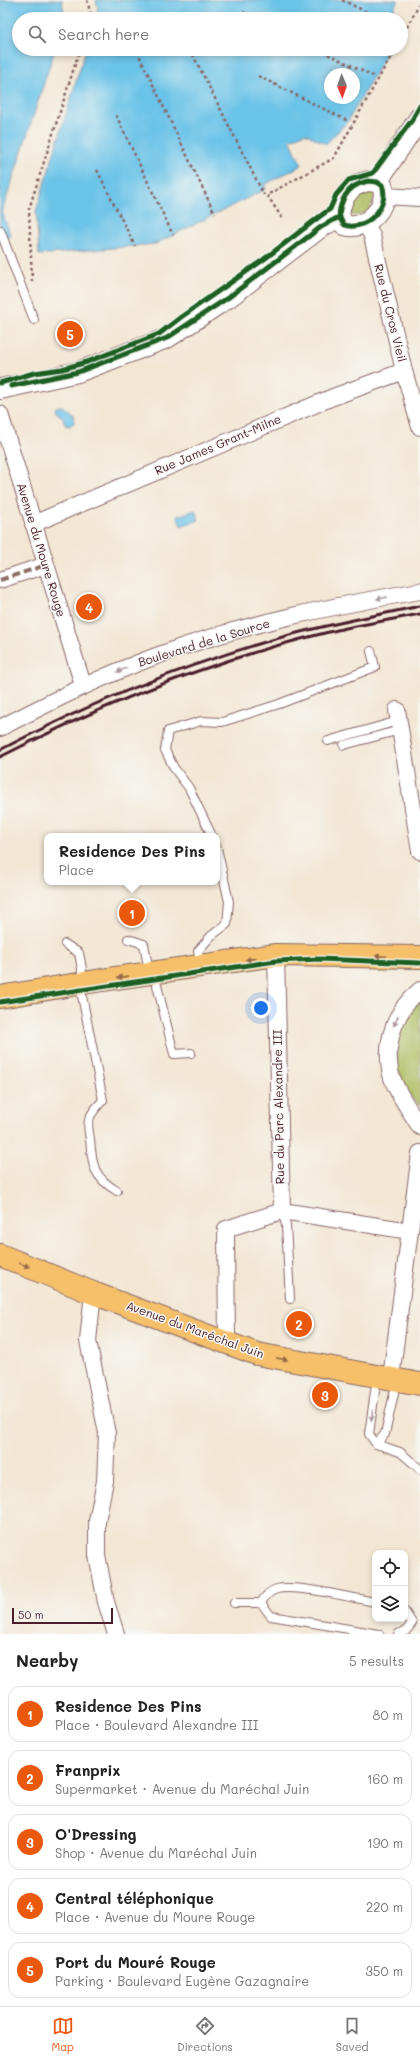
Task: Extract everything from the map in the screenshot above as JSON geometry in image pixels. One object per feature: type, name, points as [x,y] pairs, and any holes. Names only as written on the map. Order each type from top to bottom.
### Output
[{"type":"main road","points":[[0,997],[82,983],[276,955],[420,957]]},
{"type":"main road","name":"Avenue du Maréchal Juin","points":[[0,1255],[92,1293],[257,1354],[420,1384]]},
{"type":"street","points":[[420,117],[413,137],[380,189],[381,206],[366,222],[349,226],[341,222],[339,217],[341,205],[353,187],[368,181],[380,189],[420,198]]},
{"type":"street","points":[[0,389],[78,372],[147,347],[167,338],[229,297],[321,227],[339,217]]},
{"type":"street","name":"Rue du Cros Vieil","points":[[366,222],[372,236],[404,371],[420,427]]},
{"type":"street","name":"Rue James Grant-Milne","points":[[33,524],[333,397],[404,371]]},
{"type":"street","name":"Avenue du Moure Rouge","points":[[0,414],[83,685]]},
{"type":"street","points":[[0,580],[46,565]]},
{"type":"street","name":"Boulevard de la Source","points":[[0,728],[83,685],[159,655],[233,631],[334,606],[420,591]]},
{"type":"street","points":[[398,720],[420,851]]},
{"type":"street","name":"Rue du Parc Alexandre III","points":[[276,955],[282,1210]]},
{"type":"street","points":[[420,990],[400,1012],[389,1038],[390,1071],[403,1099],[420,1127]]},
{"type":"street","points":[[389,1378],[420,1153]]},
{"type":"street","points":[[227,1344],[226,1229],[282,1210],[410,1231]]},
{"type":"street","points":[[92,1293],[88,1341],[107,1433],[105,1481],[97,1521],[97,1555],[106,1602],[116,1634]]},
{"type":"lane","points":[[0,230],[34,320]]},
{"type":"lane","points":[[211,833],[189,788],[174,768],[165,750],[168,731],[201,721],[222,722],[279,704],[375,667],[371,651]]},
{"type":"lane","points":[[328,741],[398,720]]},
{"type":"lane","points":[[344,745],[398,720]]},
{"type":"lane","points":[[200,966],[198,951],[211,936],[227,924],[229,902],[220,862]]},
{"type":"lane","points":[[128,940],[144,944],[174,1054],[191,1053]]},
{"type":"lane","points":[[65,944],[79,953],[82,969],[81,991],[103,1100],[94,1110],[88,1121],[92,1160],[96,1174],[105,1184],[117,1191]]},
{"type":"lane","points":[[282,1210],[286,1225],[290,1300]]},
{"type":"lane","points":[[389,1378],[369,1434],[376,1444],[400,1452],[420,1469]]},
{"type":"lane","points":[[376,1444],[385,1434],[389,1378]]},
{"type":"lane","points":[[261,1603],[265,1595],[276,1589],[290,1588],[372,1602]]},
{"type":"lane","points":[[234,1603],[261,1603]]},
{"type":"lane","points":[[261,1603],[271,1616],[379,1634]]},
{"type":"lane","points":[[398,1634],[406,1632],[416,1625],[408,1616]]},
{"type":"path","points":[[87,0],[90,12]]},
{"type":"path","points":[[342,0],[367,12]]},
{"type":"path","points":[[408,25],[420,3]]},
{"type":"path","points":[[25,293],[32,287],[29,209],[78,56]]},
{"type":"path","points":[[139,56],[214,214]]},
{"type":"path","points":[[194,56],[264,194]]},
{"type":"path","points":[[332,56],[373,76]]},
{"type":"path","points":[[282,218],[267,195],[334,158],[391,56]]},
{"type":"path","points":[[258,76],[348,121]]},
{"type":"path","points":[[116,115],[173,235]]},
{"type":"path","points":[[97,170],[135,246]]},
{"type":"green space","points":[[373,191],[375,194],[369,211],[357,215],[351,214],[351,205],[355,199],[360,193]]},
{"type":"green space","points":[[420,997],[420,1106],[406,1092],[397,1068],[397,1037],[407,1013]]},
{"type":"water","points":[[0,0],[62,0],[64,12],[12,12],[12,56],[53,56],[2,212],[11,236],[0,243]]},
{"type":"water","points":[[96,0],[398,0],[392,12],[97,12]]},
{"type":"water","points":[[84,56],[385,56],[360,100],[360,68],[324,68],[324,104],[358,104],[348,121],[326,144],[305,133],[290,140],[302,165],[264,185],[266,189],[155,244],[39,255],[36,211]]},
{"type":"water","points":[[62,406],[73,415],[74,423],[69,426],[65,425],[63,418],[55,411],[56,407]]},
{"type":"water","points":[[195,510],[199,520],[181,526],[177,516]]},
{"type":"railway","points":[[0,750],[71,715],[180,670],[293,634],[420,606]]},
{"type":"railway","points":[[0,757],[83,717],[213,666],[301,639],[346,628],[420,614]]},
{"type":"marked path","points":[[0,580],[46,565]]},
{"type":"cycle path","points":[[0,383],[34,373],[62,369],[87,362],[159,334],[263,260],[330,209],[336,195],[349,180],[373,173],[412,120],[420,106]]},
{"type":"cycle path","points":[[368,181],[377,182],[382,185],[384,193],[380,209],[368,221],[360,225],[345,225],[341,221],[340,216],[343,200],[353,187],[368,181]]},
{"type":"cycle path","points":[[11,386],[78,372],[167,338],[229,297],[321,227],[339,217]]},
{"type":"cycle path","points":[[0,1002],[276,961],[319,959],[420,963]]},
{"type":"place","name":"Port du Mouré Rouge","points":[[70,334]]},
{"type":"place","name":"Central téléphonique","points":[[89,607]]},
{"type":"place","name":"Residence Des Pins","points":[[132,913]]},
{"type":"place","name":"Franprix","points":[[299,1324]]},
{"type":"place","name":"O'Dressing","points":[[325,1395]]}]
